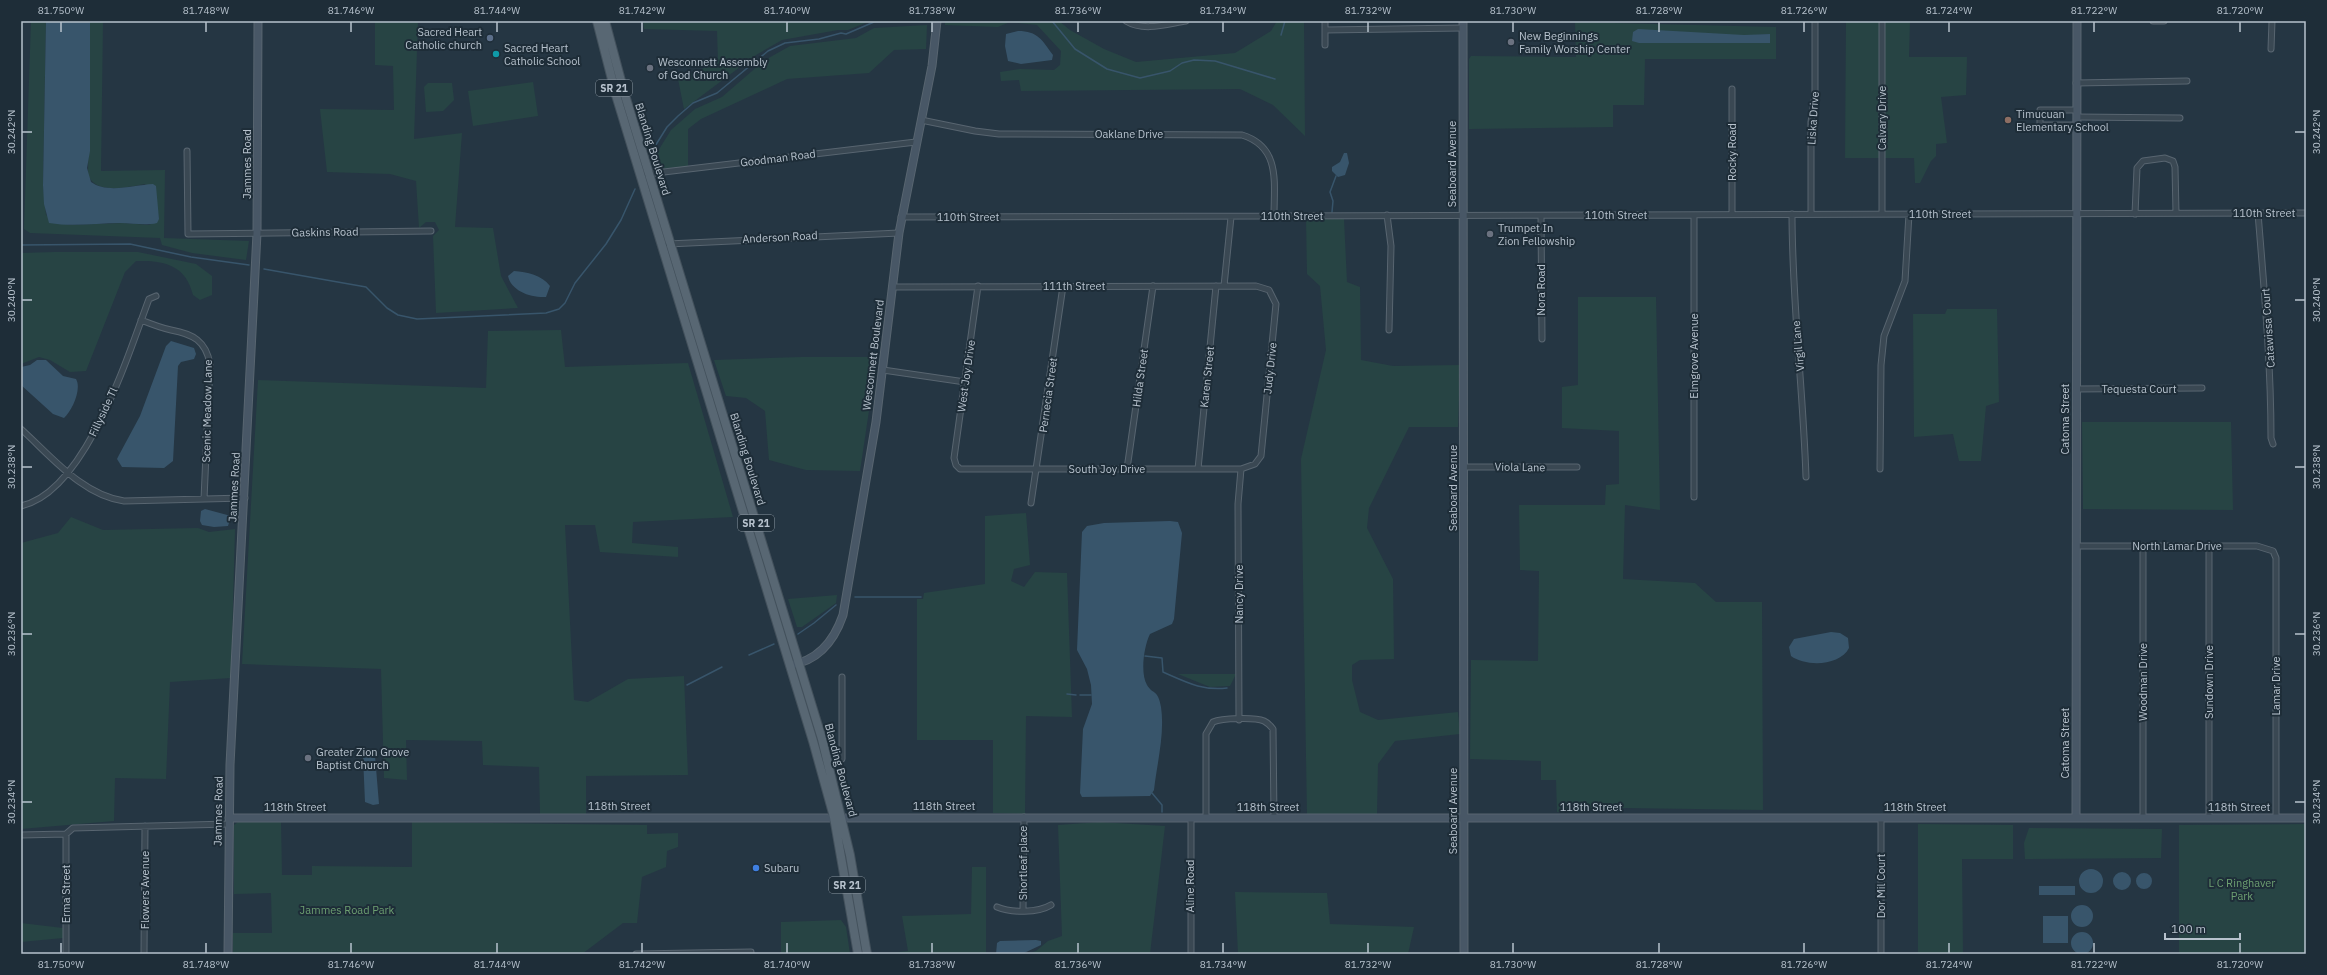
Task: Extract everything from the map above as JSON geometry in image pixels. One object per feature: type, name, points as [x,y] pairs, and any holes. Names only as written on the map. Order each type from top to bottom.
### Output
[{"type":"main road","name":"Blanding Boulevard","points":[[597,21],[671,244],[705,385],[790,665],[829,765],[858,922],[867,954]]},
{"type":"main road","name":"Blanding Boulevard","points":[[605,21],[620,93],[640,175],[662,244],[728,433],[799,664],[838,817]]},
{"type":"main road","points":[[705,385],[711,391],[723,429],[728,433]]},
{"type":"main road","name":"Blanding Boulevard","points":[[858,922],[858,954]]},
{"type":"street","name":"Jammes Road","points":[[228,954],[229,821],[258,233],[258,21]]},
{"type":"street","name":"Wesconnett Boulevard","points":[[790,665],[807,662],[825,647],[834,636],[843,615],[883,370],[901,217],[932,66],[937,21]]},
{"type":"street","points":[[1126,21],[1132,25],[1146,27],[1186,21]]},
{"type":"street","points":[[1325,21],[1325,45]]},
{"type":"street","name":"Liska Drive","points":[[1811,214],[1811,122],[1815,95],[1815,21]]},
{"type":"street","name":"Calvary Drive","points":[[1882,21],[1882,214]]},
{"type":"street","name":"Catoma Street","points":[[2076,818],[2077,21]]},
{"type":"street","points":[[2153,21],[2164,21]]},
{"type":"street","points":[[2272,21],[2272,49]]},
{"type":"street","points":[[1325,30],[1463,25]]},
{"type":"street","name":"Seaboard Avenue","points":[[1463,25],[1464,954]]},
{"type":"street","points":[[2076,83],[2188,81]]},
{"type":"street","name":"Rocky Road","points":[[1732,89],[1732,214]]},
{"type":"street","points":[[2076,117],[2040,125],[2040,110],[2076,117],[2180,118]]},
{"type":"street","name":"Oaklane Drive","points":[[921,120],[999,134],[1242,135],[1256,141],[1270,157],[1274,172],[1274,216]]},
{"type":"street","name":"Goodman Road","points":[[640,175],[916,142]]},
{"type":"street","name":"Gaskins Road","points":[[187,151],[188,234],[431,231]]},
{"type":"street","points":[[2135,214],[2137,168],[2143,161],[2165,158],[2173,161],[2175,167],[2176,213]]},
{"type":"street","name":"Catawissa Court","points":[[2258,212],[2268,318],[2271,370],[2271,438],[2274,444]]},
{"type":"street","name":"110th Street","points":[[901,217],[2306,213]]},
{"type":"street","name":"Elmgrove Avenue","points":[[1694,214],[1694,497]]},
{"type":"street","name":"Virgil Lane","points":[[1792,214],[1793,288],[1804,417],[1806,477]]},
{"type":"street","points":[[1880,469],[1881,365],[1884,336],[1904,281],[1909,214]]},
{"type":"street","points":[[1387,215],[1390,246],[1389,330]]},
{"type":"street","points":[[1224,286],[1231,216]]},
{"type":"street","name":"Nora Road","points":[[1542,216],[1542,340]]},
{"type":"street","name":"Anderson Road","points":[[662,244],[899,233]]},
{"type":"street","name":"West Joy Drive","points":[[956,465],[954,458],[978,286]]},
{"type":"street","name":"Pernecia Street","points":[[1031,503],[1063,286]]},
{"type":"street","name":"Hilda Street","points":[[1127,469],[1153,286]]},
{"type":"street","name":"Karen Street","points":[[1198,469],[1216,286]]},
{"type":"street","name":"111th Street","points":[[892,287],[1256,286]]},
{"type":"street","name":"Judy Drive","points":[[1256,286],[1270,290],[1276,304],[1262,450],[1258,461]]},
{"type":"street","name":"Fillyside Tl","points":[[21,506],[38,501],[45,497],[69,472],[84,451],[108,404],[149,299],[156,296]]},
{"type":"street","name":"Scenic Meadow Lane","points":[[141,320],[192,336],[203,344],[208,353],[210,364],[204,499]]},
{"type":"street","points":[[883,370],[965,382]]},
{"type":"street","name":"Tequesta Court","points":[[2076,389],[2202,388]]},
{"type":"street","points":[[21,429],[89,489],[112,499],[124,501],[245,498]]},
{"type":"street","name":"South Joy Drive","points":[[956,465],[965,470],[1241,469],[1249,467],[1258,461]]},
{"type":"street","name":"Viola Lane","points":[[1464,467],[1577,467]]},
{"type":"street","name":"Nancy Drive","points":[[1239,720],[1238,504],[1241,469]]},
{"type":"street","points":[[747,523],[756,524]]},
{"type":"street","name":"North Lamar Drive","points":[[2076,546],[2265,547],[2275,554]]},
{"type":"street","name":"Woodman Drive","points":[[2143,546],[2143,818]]},
{"type":"street","name":"Sundown Drive","points":[[2209,546],[2209,818]]},
{"type":"street","name":"Lamar Drive","points":[[2275,554],[2276,818]]},
{"type":"street","points":[[829,765],[842,759],[842,677]]},
{"type":"street","points":[[1206,818],[1206,734],[1213,722],[1239,720],[1260,720],[1269,724],[1274,734],[1274,818]]},
{"type":"street","name":"118th Street","points":[[21,835],[66,834],[73,828],[145,826],[229,821],[838,817],[2306,818]]},
{"type":"street","name":"Shortleaf place","points":[[1023,910],[1024,817]]},
{"type":"street","name":"Aline Road","points":[[1191,818],[1191,954]]},
{"type":"street","name":"Dor Mil Court","points":[[1881,818],[1881,954]]},
{"type":"street","name":"Flowers Avenue","points":[[144,954],[145,826]]},
{"type":"street","name":"Erma Street","points":[[66,834],[66,954]]},
{"type":"street","points":[[997,907],[1005,910],[1044,910],[1051,905]]},
{"type":"street","points":[[636,954],[750,952],[751,954]]},
{"type":"green space","points":[[31,21],[46,21],[43,185],[46,215],[68,225],[123,223],[149,225],[159,219],[158,212],[145,184],[122,188],[105,187],[92,181],[88,175],[90,21],[103,21],[101,171],[165,170],[164,238],[249,241],[246,260],[192,253],[162,245],[160,238],[30,233],[24,229]]},
{"type":"green space","points":[[375,21],[418,21],[414,139],[462,133],[455,227],[493,228],[501,276],[518,308],[436,313],[433,236],[439,230],[435,222],[426,222],[419,228],[416,181],[390,174],[327,172],[320,109],[394,110],[393,66],[375,65]]},
{"type":"green space","points":[[643,21],[870,21],[848,30],[838,30],[782,40],[756,55],[684,109],[678,79],[718,62],[717,31],[644,29]]},
{"type":"green space","points":[[945,21],[1059,21],[1070,30],[1104,49],[1136,62],[1235,53],[1271,31],[1277,21],[1304,21],[1305,136],[1273,105],[1240,89],[1021,91],[1019,80],[1001,81],[1000,72],[1020,69],[1054,70],[1060,65],[1061,51],[1037,25],[1010,22],[998,27],[945,25]]},
{"type":"green space","points":[[1846,21],[1910,21],[1909,57],[1967,57],[1966,95],[1941,97],[1947,143],[1936,144],[1936,156],[1931,161],[1920,183],[1915,183],[1914,158],[1845,158]]},
{"type":"green space","points":[[1575,22],[1776,27],[1776,59],[1645,59],[1644,105],[1613,105],[1613,127],[1469,129],[1469,59],[1471,56],[1576,57]],"holes":[[[1770,34],[1770,43],[1639,43]]]},
{"type":"green space","points":[[927,25],[926,49],[894,50],[869,73],[787,79],[701,119],[688,129],[688,166],[659,169],[655,168],[653,159],[671,130],[695,109],[722,97],[765,60],[790,46],[856,38],[874,28]]},
{"type":"green space","points":[[533,82],[538,116],[473,126],[468,91]]},
{"type":"green space","points":[[428,83],[452,83],[454,100],[443,111],[426,112],[424,87]]},
{"type":"green space","points":[[1306,218],[1344,219],[1347,282],[1360,287],[1361,360],[1393,366],[1460,365],[1458,427],[1409,427],[1369,508],[1367,528],[1393,579],[1394,659],[1360,660],[1352,665],[1352,680],[1360,712],[1378,720],[1458,712],[1460,734],[1395,741],[1378,764],[1377,814],[1307,816],[1301,459],[1326,350],[1320,286],[1307,274]]},
{"type":"green space","points":[[138,252],[196,264],[212,276],[212,295],[200,300],[193,295],[190,285],[185,277],[172,266],[164,263],[136,261],[125,272],[86,371],[70,372],[50,360],[39,357],[21,364],[21,253]]},
{"type":"green space","points":[[1578,297],[1656,297],[1660,510],[1625,505],[1623,579],[1695,583],[1716,602],[1762,602],[1763,810],[1625,808],[1557,812],[1556,780],[1541,780],[1541,761],[1470,759],[1471,660],[1538,661],[1539,571],[1520,570],[1519,505],[1605,505],[1606,485],[1619,484],[1619,431],[1562,428],[1562,387],[1578,385]]},
{"type":"green space","points":[[1947,309],[1997,309],[1999,402],[1986,406],[1981,461],[1959,461],[1953,434],[1914,437],[1913,314],[1945,314]]},
{"type":"green space","points":[[561,330],[565,367],[688,363],[733,517],[633,522],[632,543],[678,547],[678,557],[600,552],[595,525],[565,525],[574,700],[588,702],[628,679],[684,676],[688,775],[586,776],[586,814],[540,814],[539,767],[483,765],[482,741],[406,740],[407,780],[384,778],[381,669],[242,664],[258,380],[486,388],[488,331]]},
{"type":"green space","points":[[801,357],[877,357],[860,471],[806,470],[769,460],[765,411],[746,398],[726,396],[714,360]]},
{"type":"green space","points":[[2082,422],[2231,422],[2233,510],[2083,509]]},
{"type":"green space","points":[[1026,513],[1030,565],[1014,569],[1011,581],[1024,587],[1035,572],[1067,573],[1072,717],[1026,716],[1025,814],[993,813],[993,740],[917,740],[917,599],[923,599],[924,593],[985,584],[985,516]]},
{"type":"green space","points":[[71,517],[103,530],[198,528],[209,532],[235,529],[231,678],[170,682],[166,779],[115,778],[114,821],[21,829],[21,543],[58,533]]},
{"type":"green space","points":[[837,595],[836,603],[802,627],[797,627],[788,599]]},
{"type":"green space","points":[[1178,674],[1236,674],[1230,686],[1210,687]]},
{"type":"green space","name":"Jammes Road Park","points":[[281,820],[282,875],[312,875],[312,866],[412,867],[412,822],[647,825],[647,834],[678,833],[678,847],[667,851],[666,867],[642,877],[637,923],[623,923],[582,954],[233,954],[233,933],[272,933],[271,893],[234,894],[234,825],[238,822]]},
{"type":"green space","points":[[1100,822],[1165,826],[1150,954],[1027,954],[1036,951],[1048,941],[1062,936],[1058,825]]},
{"type":"green space","points":[[1918,824],[2013,825],[2013,859],[1962,859],[1963,954],[1918,954]]},
{"type":"green space","name":"L C Ringhaver Park","points":[[2306,824],[2306,954],[2179,954],[2179,825]]},
{"type":"green space","points":[[2029,828],[2162,829],[2161,858],[2025,859],[2024,843]]},
{"type":"green space","points":[[972,867],[986,867],[986,954],[881,954],[908,951],[902,916],[971,914]]},
{"type":"green space","points":[[1235,892],[1327,893],[1330,924],[1414,927],[1408,954],[1238,954]]},
{"type":"green space","points":[[841,920],[846,927],[850,954],[781,954],[781,922]]},
{"type":"green space","points":[[21,923],[63,928],[63,938],[21,942]]},
{"type":"water","points":[[46,21],[90,21],[90,151],[87,168],[91,182],[97,186],[105,188],[121,188],[153,184],[156,186],[159,219],[157,223],[76,225],[49,223],[44,204],[43,185]]},
{"type":"water","points":[[1638,29],[1744,35],[1770,34],[1770,43],[1639,43],[1632,41],[1633,32]]},
{"type":"water","points":[[1025,31],[1039,37],[1053,55],[1052,60],[1021,64],[1008,61],[1005,46],[1006,34]]},
{"type":"water","points":[[1344,153],[1347,153],[1349,163],[1345,175],[1338,177],[1332,171],[1332,167],[1340,162]]},
{"type":"water","points":[[514,271],[534,275],[547,282],[550,286],[546,297],[528,295],[517,290],[513,286],[508,276]]},
{"type":"water","points":[[171,341],[194,348],[196,354],[194,359],[181,362],[178,366],[173,461],[164,468],[122,467],[117,459],[140,416],[166,346]]},
{"type":"water","points":[[37,360],[46,360],[63,376],[76,379],[78,383],[75,400],[64,418],[53,414],[21,385],[21,367],[30,365]]},
{"type":"water","points":[[205,509],[231,516],[228,526],[214,527],[202,525],[200,521],[201,511]]},
{"type":"water","points":[[1178,522],[1182,533],[1174,619],[1172,624],[1150,634],[1146,645],[1143,667],[1147,685],[1157,695],[1160,701],[1162,717],[1161,738],[1154,790],[1150,796],[1082,797],[1080,793],[1083,729],[1092,704],[1091,685],[1087,669],[1077,650],[1082,532],[1087,526],[1104,523]]},
{"type":"water","points":[[1831,632],[1840,633],[1848,638],[1849,648],[1845,654],[1831,661],[1822,663],[1805,662],[1797,660],[1791,656],[1789,647],[1794,639]]},
{"type":"water","points":[[363,756],[375,756],[379,804],[373,805],[365,802]]},
{"type":"water","points":[[2091,869],[2099,873],[2103,881],[2099,889],[2091,893],[2083,889],[2079,881],[2083,873]]},
{"type":"water","points":[[2118,872],[2126,872],[2131,877],[2129,888],[2126,890],[2118,890],[2113,885],[2113,877]]},
{"type":"water","points":[[2144,873],[2151,878],[2152,881],[2147,888],[2144,889],[2137,884],[2136,881],[2141,874]]},
{"type":"water","points":[[2039,886],[2075,886],[2075,895],[2039,895]]},
{"type":"water","points":[[2082,905],[2090,908],[2093,916],[2090,924],[2082,927],[2074,924],[2071,916],[2074,908]]},
{"type":"water","points":[[2043,916],[2068,916],[2068,943],[2043,943]]},
{"type":"water","points":[[2082,932],[2090,935],[2093,943],[2090,951],[2082,954],[2074,951],[2071,943],[2074,935]]},
{"type":"water","points":[[1000,941],[1041,941],[1041,945],[1022,954],[996,954],[997,943]]},
{"type":"waterway","points":[[652,151],[667,127],[693,103],[717,93],[768,51],[785,43],[819,39],[841,33],[846,34],[874,22],[917,21]]},
{"type":"waterway","points":[[1052,21],[1075,49],[1107,69],[1140,78],[1170,71],[1182,63],[1194,60],[1215,61],[1275,79]]},
{"type":"waterway","points":[[1281,35],[1285,21]]},
{"type":"waterway","points":[[1332,212],[1333,201],[1330,192],[1336,176]]},
{"type":"waterway","points":[[264,269],[366,287],[387,308],[398,315],[417,319],[546,313],[559,309],[565,303],[575,283],[606,244],[621,220],[635,189]]},
{"type":"waterway","points":[[21,245],[130,244],[191,257],[249,265]]},
{"type":"waterway","points":[[855,597],[921,597]]},
{"type":"waterway","points":[[798,634],[836,605]]},
{"type":"waterway","points":[[749,655],[774,644]]},
{"type":"waterway","points":[[1145,656],[1162,658],[1163,672],[1194,685],[1218,689],[1227,688]]},
{"type":"waterway","points":[[687,685],[722,667]]},
{"type":"waterway","points":[[1067,694],[1076,695]]},
{"type":"waterway","points":[[1080,695],[1091,695]]},
{"type":"waterway","points":[[1152,793],[1162,805],[1162,812]]},
{"type":"place","name":"Sacred Heart Catholic church","points":[[490,38]]},
{"type":"place","name":"New Beginnings Family Worship Center","points":[[1511,42]]},
{"type":"place","name":"Sacred Heart Catholic School","points":[[496,54]]},
{"type":"place","name":"Wesconnett Assembly of God Church","points":[[650,68]]},
{"type":"place","name":"Timucuan Elementary School","points":[[2008,120]]},
{"type":"place","name":"Trumpet In Zion Fellowship","points":[[1490,234]]},
{"type":"place","name":"Greater Zion Grove Baptist Church","points":[[308,758]]},
{"type":"place","name":"Subaru","points":[[756,868]]}]
